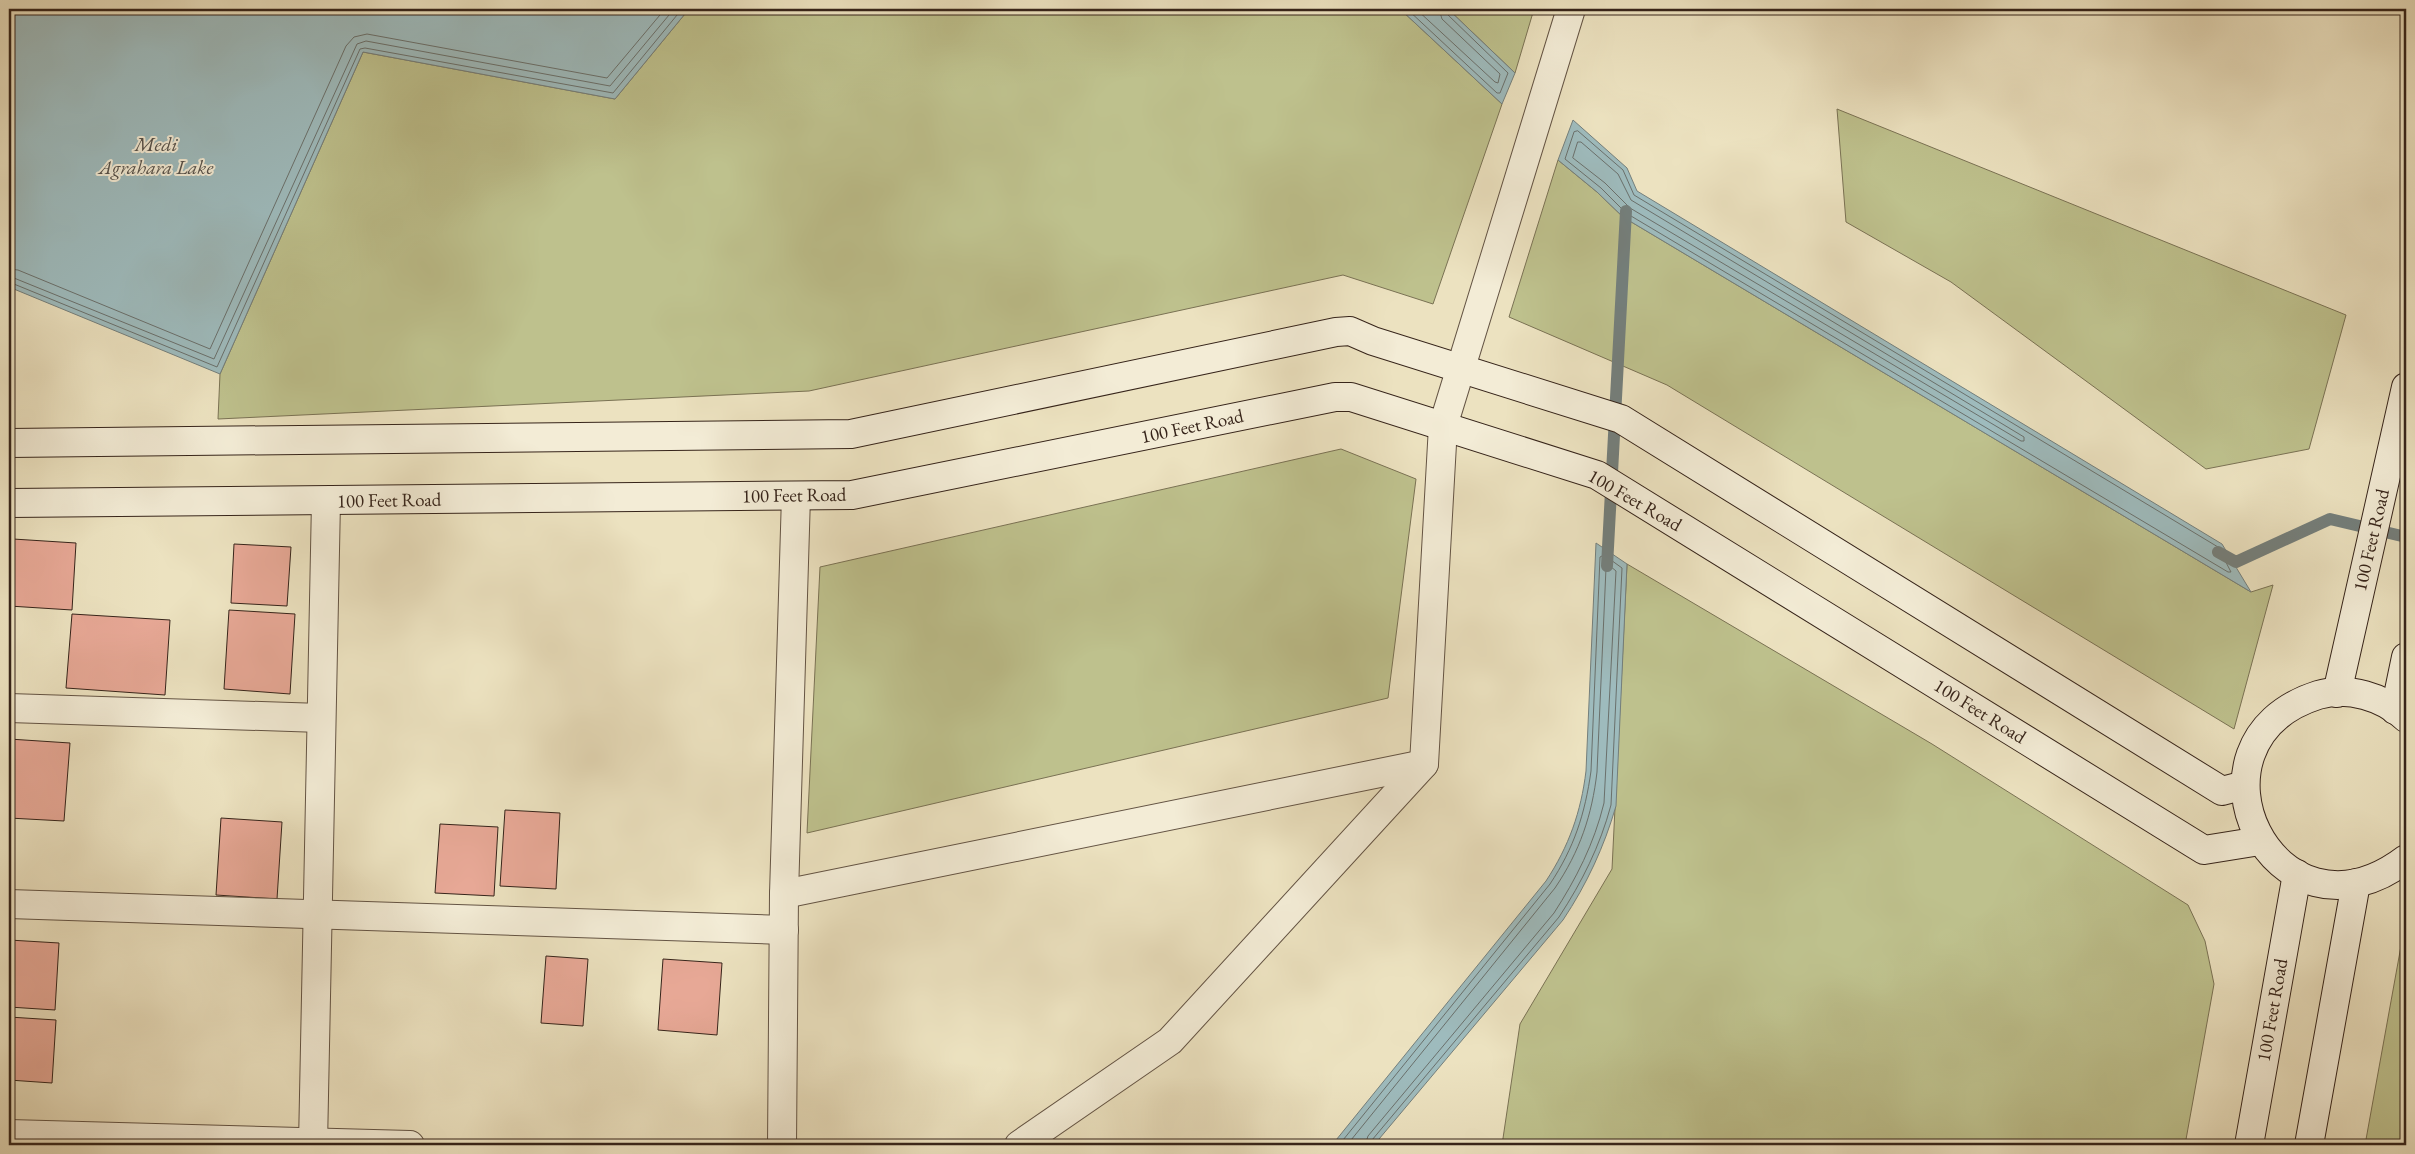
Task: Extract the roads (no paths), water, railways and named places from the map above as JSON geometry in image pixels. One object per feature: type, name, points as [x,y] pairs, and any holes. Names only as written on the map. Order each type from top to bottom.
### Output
[{"type":"main road","points":[[1019,1145],[1170,1041],[1424,764],[1443,426],[1571,9]]},
{"type":"main road","points":[[9,443],[851,434],[1336,332],[1358,333],[1373,341],[1621,419],[2222,791],[2245,785]]},
{"type":"main road","name":"100 Feet Road","points":[[2337,693],[2406,387]]},
{"type":"main road","name":"100 Feet Road","points":[[9,503],[852,495],[1335,397],[1351,397],[1596,475],[2204,850],[2260,841]]},
{"type":"main road","points":[[782,1145],[784,894],[796,496]]},
{"type":"main road","points":[[313,1144],[326,501]]},
{"type":"main road","points":[[2406,657],[2400,714],[2367,696],[2337,693],[2323,694],[2302,700],[2282,713],[2264,730],[2252,752],[2245,785],[2245,800],[2251,823],[2260,841],[2279,863],[2297,874],[2321,883],[2356,884],[2367,882],[2388,873],[2406,859]]},
{"type":"main road","points":[[9,708],[321,718]]},
{"type":"main road","points":[[784,894],[1424,764]]},
{"type":"main road","name":"100 Feet Road","points":[[2249,1145],[2297,874]]},
{"type":"main road","points":[[2310,1145],[2356,884]]},
{"type":"main road","points":[[9,904],[784,930]]},
{"type":"main road","points":[[9,1134],[313,1144],[410,1145]]},
{"type":"water","name":"Medi Agrahara Lake","points":[[9,9],[689,9],[615,99],[363,52],[220,374],[9,287]]},
{"type":"water","points":[[1400,9],[1448,9],[1515,73],[1502,104]]},
{"type":"water","points":[[1573,120],[1627,168],[1637,191],[2222,544],[2251,592],[1623,217],[1597,192],[1558,160]]},
{"type":"water","points":[[1596,543],[1627,564],[1616,806],[1600,851],[1580,893],[1563,920],[1374,1145],[1332,1145],[1546,881],[1567,842],[1581,801],[1586,771]]},
{"type":"waterway","points":[[1607,566],[1626,211]]},
{"type":"waterway","points":[[2218,552],[2236,562],[2330,519],[2406,537]]}]
